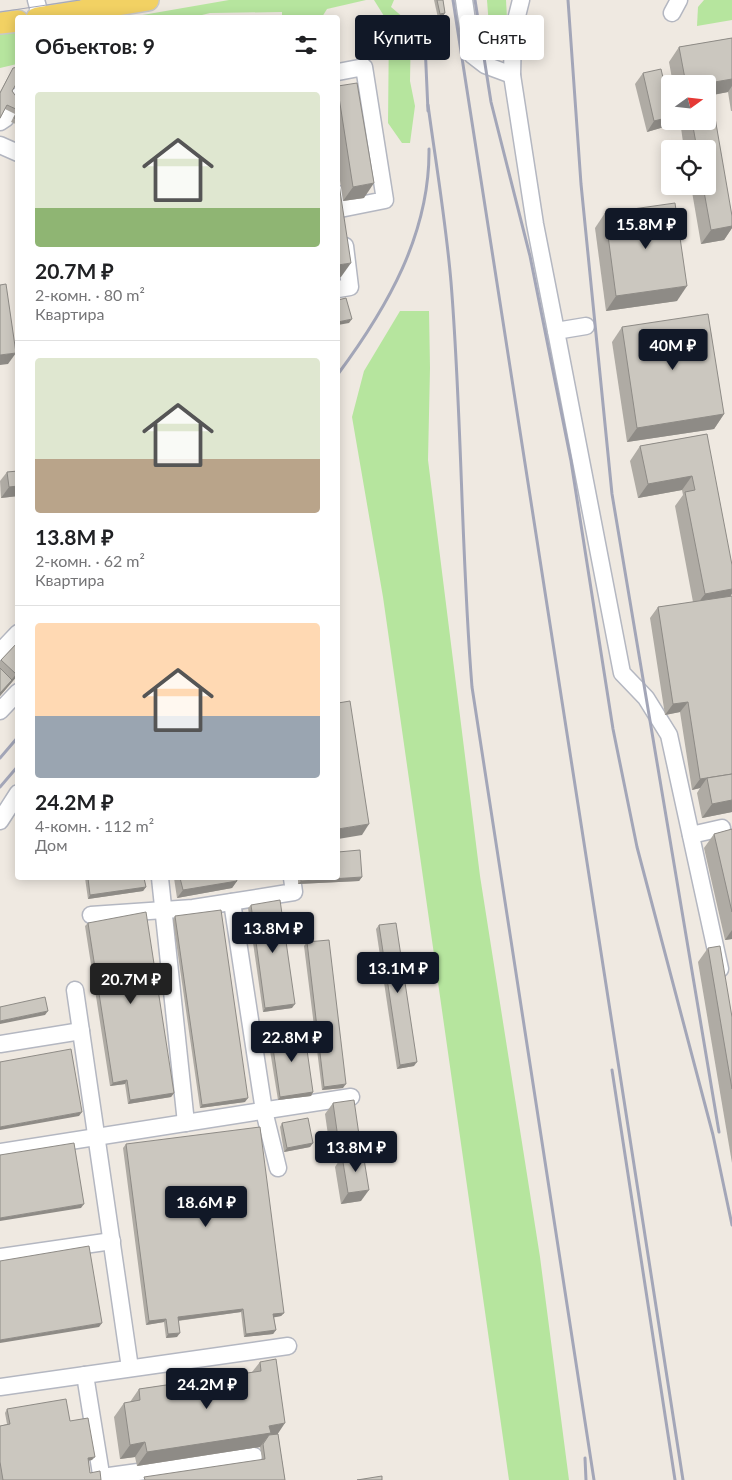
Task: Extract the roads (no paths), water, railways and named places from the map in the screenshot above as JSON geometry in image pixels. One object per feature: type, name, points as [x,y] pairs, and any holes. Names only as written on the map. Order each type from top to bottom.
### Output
[{"type":"main road","points":[[52,15],[148,0]]},
{"type":"main road","points":[[0,24],[15,22]]},
{"type":"lane","points":[[36,0],[39,15]]},
{"type":"lane","points":[[464,0],[472,55],[485,65],[512,75]]},
{"type":"lane","points":[[522,0],[513,32],[512,75],[535,224],[622,673],[646,698],[669,735],[724,985]]},
{"type":"lane","points":[[340,72],[364,67],[385,200],[340,201]]},
{"type":"lane","points":[[0,122],[6,118],[10,102]]},
{"type":"lane","points":[[0,145],[15,152]]},
{"type":"lane","points":[[340,209],[350,286],[340,288]]},
{"type":"lane","points":[[556,331],[586,326]]},
{"type":"lane","points":[[0,652],[15,636]]},
{"type":"lane","points":[[0,711],[15,695]]},
{"type":"lane","points":[[0,821],[15,798]]},
{"type":"lane","points":[[691,835],[722,828]]},
{"type":"lane","points":[[160,880],[186,1123]]},
{"type":"lane","points":[[91,915],[164,910],[294,892],[292,880]]},
{"type":"lane","points":[[232,902],[264,1111],[278,1168]]},
{"type":"lane","points":[[75,990],[130,1368]]},
{"type":"lane","points":[[0,1044],[81,1031]]},
{"type":"lane","points":[[0,1152],[351,1097]]},
{"type":"lane","points":[[0,1257],[112,1241]]},
{"type":"lane","points":[[0,1387],[288,1346]]},
{"type":"lane","points":[[85,1375],[102,1478],[254,1456]]},
{"type":"tram line","points":[[0,12],[80,0]]},
{"type":"railway","points":[[453,0],[683,1480]]},
{"type":"railway","points":[[475,0],[491,102],[530,256],[571,461],[613,729],[637,847],[713,1135],[732,1225]]},
{"type":"railway","points":[[568,0],[581,184],[612,494],[719,1132]]},
{"type":"railway","points":[[426,60],[428,111]]},
{"type":"railway","points":[[428,105],[444,216],[455,333],[468,636],[472,687],[594,1480]]},
{"type":"railway","points":[[340,371],[389,296],[414,240],[422,211],[429,149]]},
{"type":"railway","points":[[0,758],[15,740]]},
{"type":"railway","points":[[0,787],[15,770]]},
{"type":"railway","points":[[612,1070],[675,1480]]},
{"type":"railway","points":[[585,1458],[586,1480]]}]
